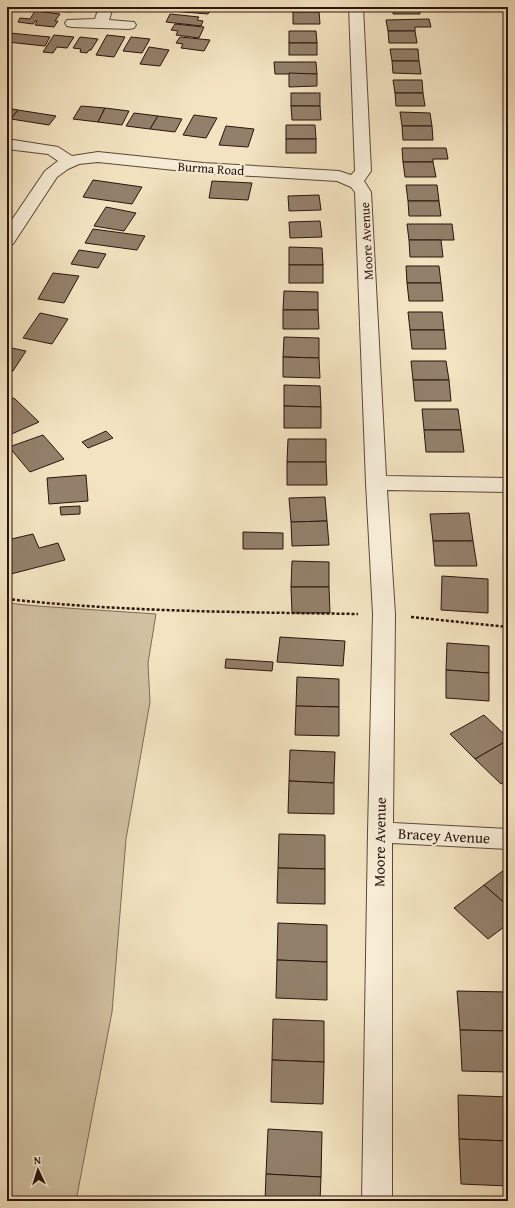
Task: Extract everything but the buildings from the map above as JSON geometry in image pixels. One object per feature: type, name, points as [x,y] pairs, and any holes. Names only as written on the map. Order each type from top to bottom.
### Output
[{"type":"street","points":[[101,24],[106,7]]},
{"type":"street","name":"Moore Avenue","points":[[356,7],[363,171],[359,177],[353,181],[361,185],[364,192],[376,483],[384,614],[380,832],[377,1201]]},
{"type":"street","points":[[72,23],[129,25]]},
{"type":"street","points":[[7,144],[52,150],[69,161]]},
{"type":"street","name":"Burma Road","points":[[7,240],[51,174],[69,161],[84,158],[98,157],[203,168],[329,176],[353,181]]},
{"type":"street","points":[[376,483],[508,486]]},
{"type":"street","name":"Bracey Avenue","points":[[380,832],[508,840]]},
{"type":"path","points":[[7,599],[42,603],[151,609],[384,614],[508,627]]},
{"type":"shaded area","points":[[7,603],[156,614],[148,663],[150,702],[126,839],[112,1012],[76,1201],[7,1201]]}]
